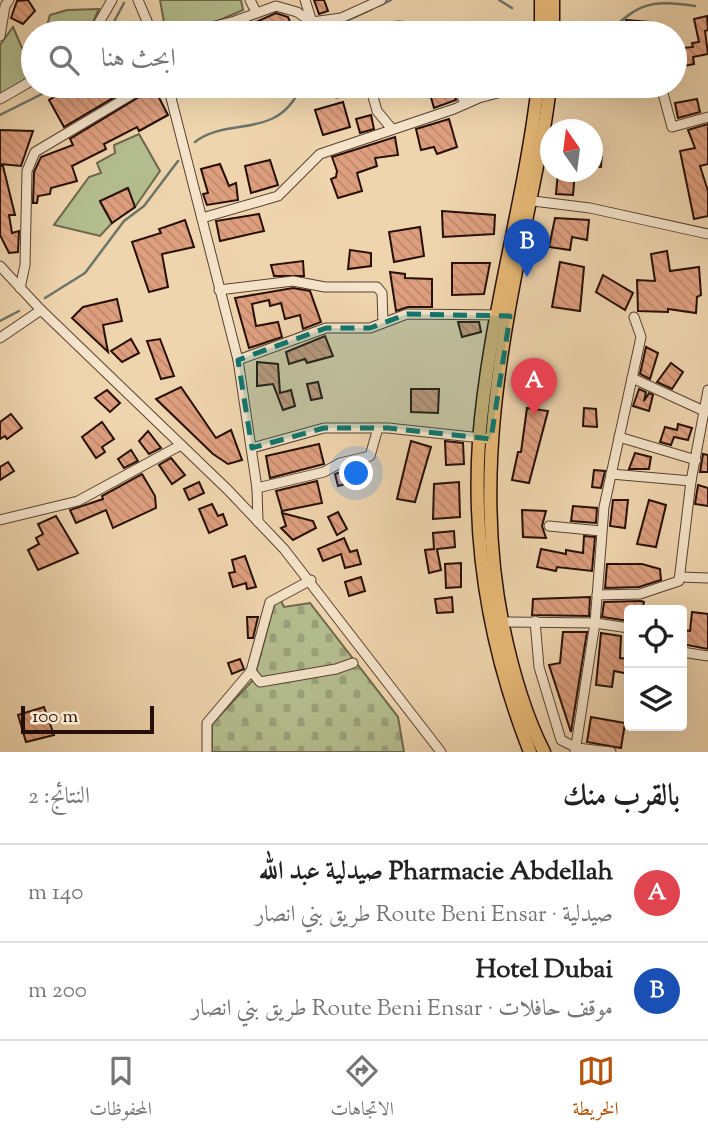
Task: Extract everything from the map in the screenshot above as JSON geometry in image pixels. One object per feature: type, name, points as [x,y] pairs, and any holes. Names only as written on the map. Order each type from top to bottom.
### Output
[{"type":"highway","points":[[541,0],[541,21]]},
{"type":"highway","points":[[553,0],[553,21]]},
{"type":"highway","points":[[525,200],[537,98]]},
{"type":"highway","points":[[530,752],[510,697],[479,530],[485,438],[504,316],[547,98]]},
{"type":"highway","points":[[497,622],[521,695],[544,752]]},
{"type":"street","points":[[0,36],[5,6],[9,0]]},
{"type":"street","points":[[100,21],[112,0]]},
{"type":"street","points":[[138,0],[147,21]]},
{"type":"street","points":[[250,0],[256,12]]},
{"type":"street","points":[[305,0],[312,21]]},
{"type":"street","points":[[323,21],[341,18],[381,0]]},
{"type":"street","points":[[235,21],[276,6],[297,12],[310,21]]},
{"type":"street","points":[[0,99],[21,87]]},
{"type":"street","points":[[20,288],[25,265],[27,171],[35,152],[126,98]]},
{"type":"street","points":[[171,98],[238,360],[257,488],[258,522]]},
{"type":"street","points":[[373,98],[377,111],[392,129]]},
{"type":"street","points":[[463,98],[465,104]]},
{"type":"street","points":[[202,218],[278,196],[320,154],[484,98]]},
{"type":"street","points":[[664,98],[672,127],[708,117]]},
{"type":"street","points":[[525,200],[590,208],[708,234]]},
{"type":"street","points":[[0,266],[41,310],[181,444],[311,580],[441,752]]},
{"type":"street","points":[[219,290],[293,281],[325,287],[377,287],[382,293],[383,323]]},
{"type":"street","points":[[0,338],[41,310]]},
{"type":"street","points":[[238,360],[326,328],[362,330],[414,313],[504,316]]},
{"type":"street","points":[[576,750],[595,624],[601,531],[641,337],[634,317]]},
{"type":"street","points":[[632,378],[704,411]]},
{"type":"street","points":[[597,595],[645,593],[677,583],[680,577],[691,481],[708,390]]},
{"type":"street","points":[[252,448],[324,428],[377,428],[485,438]]},
{"type":"street","points":[[257,488],[324,472],[340,463],[370,456],[377,428]]},
{"type":"street","points":[[619,437],[696,460]]},
{"type":"street","points":[[0,520],[78,501],[181,444]]},
{"type":"street","points":[[611,474],[691,481]]},
{"type":"street","points":[[549,526],[601,531]]},
{"type":"street","points":[[680,577],[708,578]]},
{"type":"street","points":[[207,752],[207,723],[251,671],[271,602],[311,580]]},
{"type":"street","points":[[535,621],[539,667],[561,740],[576,750],[611,752]]},
{"type":"street","points":[[497,622],[535,621],[624,627]]},
{"type":"street","points":[[687,653],[708,656]]},
{"type":"street","points":[[251,671],[260,682],[336,669],[353,663]]},
{"type":"highlighted area","points":[[407,314],[510,316],[491,439],[388,428],[324,428],[252,448],[238,360],[326,328],[370,328]]},
{"type":"green space","points":[[160,0],[241,0],[243,10],[218,21],[164,21]]},
{"type":"green space","points":[[99,9],[94,21],[48,21],[50,15],[67,10]]},
{"type":"green space","points":[[13,27],[21,46],[21,83],[0,95],[0,45]]},
{"type":"green space","points":[[139,134],[160,171],[135,207],[127,188],[100,202],[112,223],[100,236],[54,225],[89,177],[101,173],[97,163],[115,153],[114,145]]},
{"type":"green space","points":[[280,599],[284,607],[310,603],[398,717],[404,752],[212,752],[212,724],[254,679],[274,605]]},
{"type":"building","points":[[28,0],[35,11],[21,23],[11,18],[17,1]]},
{"type":"building","points":[[314,0],[324,0],[328,11],[319,14]]},
{"type":"building","points":[[276,13],[288,17],[290,21],[258,21]]},
{"type":"building","points":[[707,16],[708,30],[705,31],[708,54],[693,57],[694,64],[687,65],[687,48],[699,42],[694,19]]},
{"type":"building","points":[[53,98],[113,98],[64,127],[49,100]]},
{"type":"building","points":[[138,98],[159,98],[168,115],[139,131],[137,127],[104,144],[106,149],[72,166],[77,181],[51,188],[50,194],[38,196],[37,203],[33,203],[34,172],[41,157],[73,145],[70,139]]},
{"type":"building","points":[[431,98],[455,98],[456,100],[434,108]]},
{"type":"building","points":[[697,99],[700,112],[678,118],[675,103]]},
{"type":"building","points":[[343,102],[350,127],[323,135],[315,110]]},
{"type":"building","points":[[371,115],[374,129],[360,133],[356,119]]},
{"type":"building","points":[[449,119],[457,147],[437,154],[434,147],[421,150],[416,129]]},
{"type":"building","points":[[708,124],[708,164],[700,166],[708,191],[708,216],[694,219],[680,151],[695,148],[688,130]]},
{"type":"building","points":[[0,130],[33,131],[21,166],[0,164]]},
{"type":"building","points":[[395,137],[398,155],[375,158],[377,166],[357,173],[362,191],[338,198],[331,179],[336,177],[337,171],[332,157]]},
{"type":"building","points":[[270,160],[278,185],[251,193],[245,166]]},
{"type":"building","points":[[220,164],[229,186],[236,183],[238,200],[207,205],[203,194],[208,193],[201,169]]},
{"type":"building","points":[[0,166],[3,166],[15,215],[9,215],[12,233],[19,231],[18,252],[9,253],[0,235]]},
{"type":"building","points":[[557,182],[574,182],[573,195],[556,194]]},
{"type":"building","points":[[128,188],[135,207],[112,223],[100,201]]},
{"type":"building","points":[[442,211],[495,215],[494,234],[443,237]]},
{"type":"building","points":[[259,214],[264,231],[220,241],[216,221]]},
{"type":"building","points":[[555,218],[589,220],[587,240],[572,237],[570,250],[549,247]]},
{"type":"building","points":[[185,220],[194,247],[162,254],[168,287],[149,292],[132,242],[161,233],[159,229]]},
{"type":"building","points":[[420,227],[424,256],[394,262],[389,232]]},
{"type":"building","points":[[350,250],[371,253],[371,266],[348,269]]},
{"type":"building","points":[[667,251],[670,271],[699,267],[701,295],[697,297],[696,313],[668,309],[668,312],[638,311],[637,280],[655,281],[651,254]]},
{"type":"building","points":[[303,261],[304,276],[274,276],[271,265]]},
{"type":"building","points":[[560,262],[584,267],[580,311],[552,307]]},
{"type":"building","points":[[452,263],[490,263],[484,294],[452,295]]},
{"type":"building","points":[[390,272],[405,274],[405,278],[432,279],[432,307],[408,307],[396,311]]},
{"type":"building","points":[[603,275],[633,293],[625,310],[596,292]]},
{"type":"building","points":[[293,288],[310,291],[321,322],[303,329],[300,315],[285,319],[281,303],[270,306],[269,300],[252,304],[256,326],[278,322],[282,337],[249,348],[235,298]]},
{"type":"building","points":[[117,299],[122,321],[103,325],[108,352],[72,318],[83,307]]},
{"type":"building","points":[[458,322],[479,322],[481,332],[462,337]]},
{"type":"building","points":[[325,336],[333,356],[307,363],[305,359],[289,364],[286,352]]},
{"type":"building","points":[[131,339],[139,353],[122,362],[111,351]]},
{"type":"building","points":[[160,339],[174,376],[161,379],[147,341]]},
{"type":"building","points":[[646,347],[658,353],[650,379],[640,374]]},
{"type":"building","points":[[257,362],[278,364],[280,393],[291,390],[295,406],[283,410],[273,384],[257,386]]},
{"type":"building","points":[[671,363],[683,372],[672,389],[657,382]]},
{"type":"building","points":[[318,382],[322,398],[311,400],[307,384]]},
{"type":"building","points":[[181,387],[216,438],[231,430],[242,460],[228,464],[213,454],[156,399]]},
{"type":"building","points":[[411,389],[439,389],[438,413],[411,412]]},
{"type":"building","points":[[639,389],[646,392],[644,401],[649,393],[653,395],[649,411],[633,406]]},
{"type":"building","points":[[107,390],[120,403],[110,412],[95,398]]},
{"type":"building","points":[[527,408],[548,411],[529,483],[512,480],[518,452],[521,452]]},
{"type":"building","points":[[584,408],[596,409],[597,427],[583,426]]},
{"type":"building","points":[[11,414],[22,428],[7,439],[5,436],[0,439],[0,422]]},
{"type":"building","points":[[102,422],[114,439],[102,447],[105,452],[96,458],[82,437]]},
{"type":"building","points":[[678,424],[692,428],[688,440],[674,437],[671,445],[660,442],[665,427],[677,430]]},
{"type":"building","points":[[148,431],[161,448],[149,454],[139,441]]},
{"type":"building","points":[[411,441],[431,447],[415,502],[397,499]]},
{"type":"building","points":[[445,441],[463,443],[464,464],[446,465]]},
{"type":"building","points":[[319,444],[324,464],[270,478],[266,456]]},
{"type":"building","points":[[131,450],[138,461],[124,468],[118,459]]},
{"type":"building","points":[[635,453],[651,457],[649,469],[629,469]]},
{"type":"building","points":[[703,454],[708,455],[708,472],[700,472]]},
{"type":"building","points":[[171,458],[185,475],[172,484],[159,465]]},
{"type":"building","points":[[8,462],[14,471],[0,480],[0,467]]},
{"type":"building","points":[[350,468],[353,482],[338,486],[335,474]]},
{"type":"building","points":[[594,470],[605,471],[601,488],[592,487]]},
{"type":"building","points":[[142,474],[155,496],[156,508],[113,528],[106,510],[76,523],[70,510],[103,499],[102,496]]},
{"type":"building","points":[[317,481],[322,503],[282,511],[276,491]]},
{"type":"building","points":[[199,482],[204,493],[189,500],[184,489]]},
{"type":"building","points":[[459,482],[460,517],[433,519],[434,484]]},
{"type":"building","points":[[698,485],[708,488],[708,506],[695,504]]},
{"type":"building","points":[[613,500],[628,500],[625,528],[610,526]]},
{"type":"building","points":[[649,500],[666,505],[656,547],[637,544]]},
{"type":"building","points":[[212,504],[218,516],[223,514],[227,525],[209,533],[199,509]]},
{"type":"building","points":[[573,506],[597,508],[596,523],[571,521]]},
{"type":"building","points":[[522,510],[546,511],[542,526],[546,538],[523,537]]},
{"type":"building","points":[[338,512],[347,529],[337,535],[328,517]]},
{"type":"building","points":[[282,513],[313,521],[316,528],[293,540],[281,528],[286,526]]},
{"type":"building","points":[[56,516],[78,553],[38,570],[28,550],[39,544],[36,538],[43,534],[38,524]]},
{"type":"building","points":[[454,531],[455,547],[437,549],[441,570],[429,573],[425,550],[434,549],[433,533]]},
{"type":"building","points":[[584,536],[595,537],[592,571],[557,567],[556,571],[537,567],[541,549],[566,554],[566,550],[583,553]]},
{"type":"building","points":[[344,538],[350,552],[357,550],[361,564],[345,568],[341,554],[323,561],[318,549]]},
{"type":"building","points":[[245,556],[256,587],[247,589],[246,583],[233,587],[229,573],[235,572],[232,560]]},
{"type":"building","points":[[461,563],[461,587],[446,588],[445,564]]},
{"type":"building","points":[[607,564],[642,564],[660,569],[661,580],[639,587],[605,588]]},
{"type":"building","points":[[361,577],[365,591],[349,596],[345,582]]},
{"type":"building","points":[[452,597],[453,612],[437,613],[435,599]]},
{"type":"building","points":[[590,597],[589,616],[532,615],[533,599]]},
{"type":"building","points":[[604,602],[644,602],[643,605],[624,605],[624,620],[602,617]]},
{"type":"building","points":[[692,612],[708,614],[708,649],[687,645],[687,631],[690,631]]},
{"type":"building","points":[[247,617],[258,617],[253,638],[248,638]]},
{"type":"building","points":[[563,632],[587,632],[571,732],[549,665],[560,663]]},
{"type":"building","points":[[601,633],[621,636],[620,658],[624,658],[624,673],[614,671],[612,687],[596,685]]},
{"type":"building","points":[[240,659],[244,669],[232,674],[228,663]]},
{"type":"building","points":[[44,707],[54,735],[26,742],[18,715]]},
{"type":"building","points":[[591,717],[624,723],[621,748],[587,742]]},
{"type":"waterway","points":[[381,5],[391,0]]},
{"type":"waterway","points":[[499,0],[512,8]]},
{"type":"waterway","points":[[114,21],[124,3]]},
{"type":"waterway","points":[[622,21],[647,6],[667,3],[695,6]]},
{"type":"waterway","points":[[346,21],[372,9]]},
{"type":"waterway","points":[[0,115],[34,98]]},
{"type":"waterway","points":[[195,142],[208,134],[266,121],[280,114],[294,98]]},
{"type":"waterway","points":[[45,298],[85,273],[124,221],[144,206],[178,161]]},
{"type":"waterway","points":[[0,321],[19,311]]},
{"type":"place","name":"Hotel Dubai","points":[[527,277]]},
{"type":"place","name":"Pharmacie Abdellah صيدلية عبد الله","points":[[534,416]]}]
